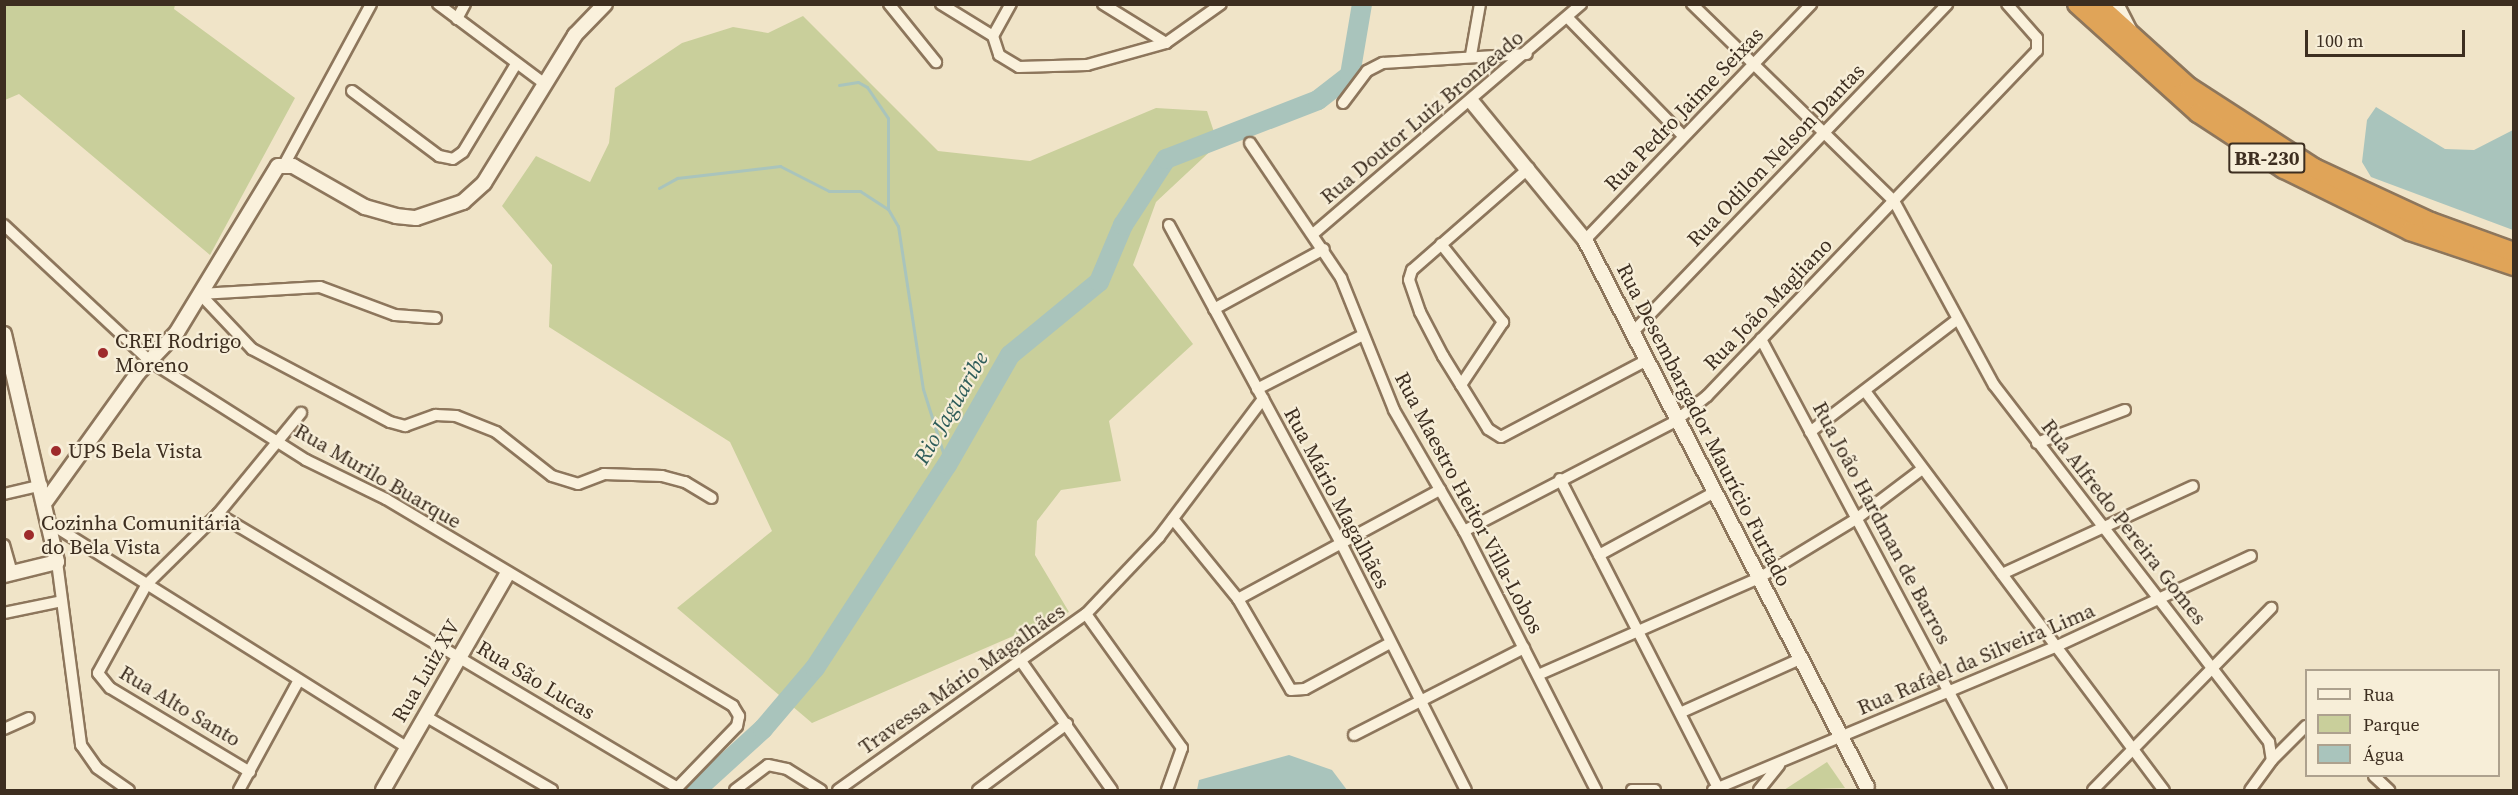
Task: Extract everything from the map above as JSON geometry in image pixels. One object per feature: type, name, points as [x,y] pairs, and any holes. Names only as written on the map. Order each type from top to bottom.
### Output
[{"type":"highway","name":"BR-230","points":[[2078,4],[2198,113],[2284,169],[2377,217],[2504,251]]},
{"type":"highway","name":"BR-230","points":[[2097,4],[2133,38],[2207,100],[2314,168],[2372,198],[2504,251]]},
{"type":"highway","points":[[2504,251],[2514,268]]},
{"type":"street","points":[[46,501],[150,361],[177,333],[266,180],[284,165],[371,4]]},
{"type":"street","points":[[438,4],[545,84]]},
{"type":"street","points":[[457,19],[465,4]]},
{"type":"street","points":[[284,165],[365,207],[396,216],[442,211],[484,183],[575,35],[605,4]]},
{"type":"street","points":[[890,4],[936,62]]},
{"type":"street","points":[[941,4],[993,36],[1005,61],[1032,68],[1095,63],[1166,42],[1221,4]]},
{"type":"street","points":[[993,36],[1011,4]]},
{"type":"street","points":[[1103,4],[1166,42]]},
{"type":"street","points":[[1471,55],[1480,4]]},
{"type":"street","name":"Rua Doutor Luiz Bronzeado","points":[[1313,234],[1472,102],[1581,4]]},
{"type":"street","points":[[1692,4],[1751,67],[1894,201]]},
{"type":"street","name":"Rua Pedro Jaime Seixas","points":[[1585,240],[1811,4]]},
{"type":"street","name":"Rua Odilon Nelson Dantas","points":[[1633,332],[1947,4]]},
{"type":"street","name":"Rua João Magliano","points":[[1464,531],[1560,479],[1674,422],[1707,396],[2026,65],[2039,45],[2007,4]]},
{"type":"street","points":[[2116,4],[2133,38]]},
{"type":"street","points":[[1567,17],[1683,136]]},
{"type":"street","points":[[1343,103],[1376,65],[1471,55],[1527,54]]},
{"type":"street","points":[[352,91],[439,156],[453,159],[463,152],[516,63]]},
{"type":"street","name":"Rua Desembargador Maurício Furtado","points":[[1472,102],[1529,168],[1585,240],[1633,332],[1674,422],[1759,578],[1869,789]]},
{"type":"street","name":"Rua Maestro Heitor Villa-Lobos","points":[[1250,143],[1324,249],[1394,410],[1464,531],[1596,790]]},
{"type":"street","points":[[1529,168],[1416,266],[1410,280],[1420,312],[1461,385],[1488,429],[1501,437],[1645,361]]},
{"type":"street","name":"Rua Alfredo Pereira Gomes","points":[[1894,201],[1955,321],[2037,442],[2106,526],[2160,601],[2269,742],[2272,760]]},
{"type":"street","name":"Rua Murilo Buarque","points":[[4,225],[150,361],[280,443],[386,499],[507,574],[733,706],[739,716],[732,732],[677,789]]},
{"type":"street","name":"Rua Mário Magalhães","points":[[1169,225],[1341,541],[1390,643],[1466,790]]},
{"type":"street","points":[[1442,244],[1503,322],[1461,385]]},
{"type":"street","points":[[1214,309],[1324,249]]},
{"type":"street","points":[[200,294],[320,287],[395,315],[436,318]]},
{"type":"street","points":[[200,294],[252,349],[390,422],[405,426],[436,415],[456,416],[496,432],[552,476],[578,484],[604,474],[662,476],[685,482],[712,498]]},
{"type":"street","points":[[1810,432],[1955,321]]},
{"type":"street","points":[[1257,389],[1363,335]]},
{"type":"street","points":[[5,337],[51,524],[81,745],[97,768],[129,790]]},
{"type":"street","name":"Rua João Hardman de Barros","points":[[1761,339],[1950,690],[2001,790]]},
{"type":"street","points":[[1865,391],[2164,790]]},
{"type":"street","name":"Travessa Mário Magalhães","points":[[838,790],[1023,664],[1086,614],[1173,519],[1263,399]]},
{"type":"street","points":[[2037,442],[2126,410]]},
{"type":"street","points":[[147,584],[219,514],[280,443],[301,413]]},
{"type":"street","points":[[1538,675],[1759,578],[1856,519],[1922,469]]},
{"type":"street","points":[[1560,479],[1682,712],[1715,789]]},
{"type":"street","points":[[4,494],[42,485]]},
{"type":"street","points":[[2002,574],[2193,486]]},
{"type":"street","points":[[1238,599],[1341,541],[1440,490]]},
{"type":"street","points":[[1599,555],[1713,493]]},
{"type":"street","name":"Rua São Lucas","points":[[219,514],[677,789]]},
{"type":"street","points":[[1173,519],[1238,599],[1285,686],[1305,689],[1390,643]]},
{"type":"street","points":[[51,524],[406,747]]},
{"type":"street","points":[[4,545],[8,574],[57,562]]},
{"type":"street","name":"Rua Rafael da Silveira Lima","points":[[1715,789],[2055,647],[2160,601],[2251,556]]},
{"type":"street","name":"Rua Luiz XV","points":[[383,790],[507,574]]},
{"type":"street","name":"Rua Alto Santo","points":[[147,584],[99,668],[99,677],[110,688],[250,772]]},
{"type":"street","points":[[4,613],[62,601]]},
{"type":"street","points":[[2093,790],[2213,670],[2271,608]]},
{"type":"street","points":[[1086,614],[1182,748],[1167,790]]},
{"type":"street","points":[[1354,735],[1524,648]]},
{"type":"street","points":[[1682,712],[1800,659]]},
{"type":"street","points":[[1023,664],[1111,790]]},
{"type":"street","points":[[239,790],[298,680]]},
{"type":"street","points":[[425,716],[552,790]]},
{"type":"street","points":[[4,729],[29,718]]},
{"type":"street","points":[[978,790],[1067,724]]},
{"type":"street","points":[[2250,790],[2272,760],[2305,728]]},
{"type":"street","points":[[1759,790],[1779,764]]},
{"type":"street","points":[[735,790],[768,765],[787,769],[822,790]]},
{"type":"street","points":[[2375,777],[2389,790]]},
{"type":"street","points":[[1632,790],[1655,790]]},
{"type":"green space","points":[[5,4],[175,5],[174,9],[295,98],[210,255],[19,94],[5,100]]},
{"type":"green space","points":[[803,16],[938,151],[1030,161],[1156,108],[1207,111],[1218,144],[1156,202],[1133,265],[1193,344],[1109,421],[1121,481],[1061,490],[1037,521],[1035,555],[1069,612],[812,723],[677,608],[772,531],[730,442],[549,327],[552,265],[502,206],[536,156],[590,182],[609,143],[615,88],[682,43],[733,27],[768,33]]},
{"type":"green space","points":[[1827,762],[1845,788],[1784,790]]},
{"type":"water","points":[[2376,107],[2445,149],[2474,150],[2513,130],[2513,230],[2371,177],[2362,162],[2367,120]]},
{"type":"water","points":[[1289,755],[1332,770],[1347,790],[1197,790],[1199,780]]},
{"type":"waterway","name":"Rio Jaguaribe","points":[[696,790],[763,729],[815,668],[947,465],[1010,355],[1099,282],[1123,225],[1166,159],[1318,100],[1350,75],[1362,4]]},
{"type":"waterway","points":[[839,85],[858,82],[867,87],[888,118],[888,209]]},
{"type":"waterway","points":[[659,188],[677,178],[780,166],[829,191],[860,191],[888,209],[898,226],[923,389],[947,465]]},
{"type":"place","name":"CREI Rodrigo Moreno","points":[[103,353]]},
{"type":"place","name":"UPS Bela Vista","points":[[56,451]]},
{"type":"place","name":"Cozinha Comunitária do Bela Vista","points":[[29,535]]}]
